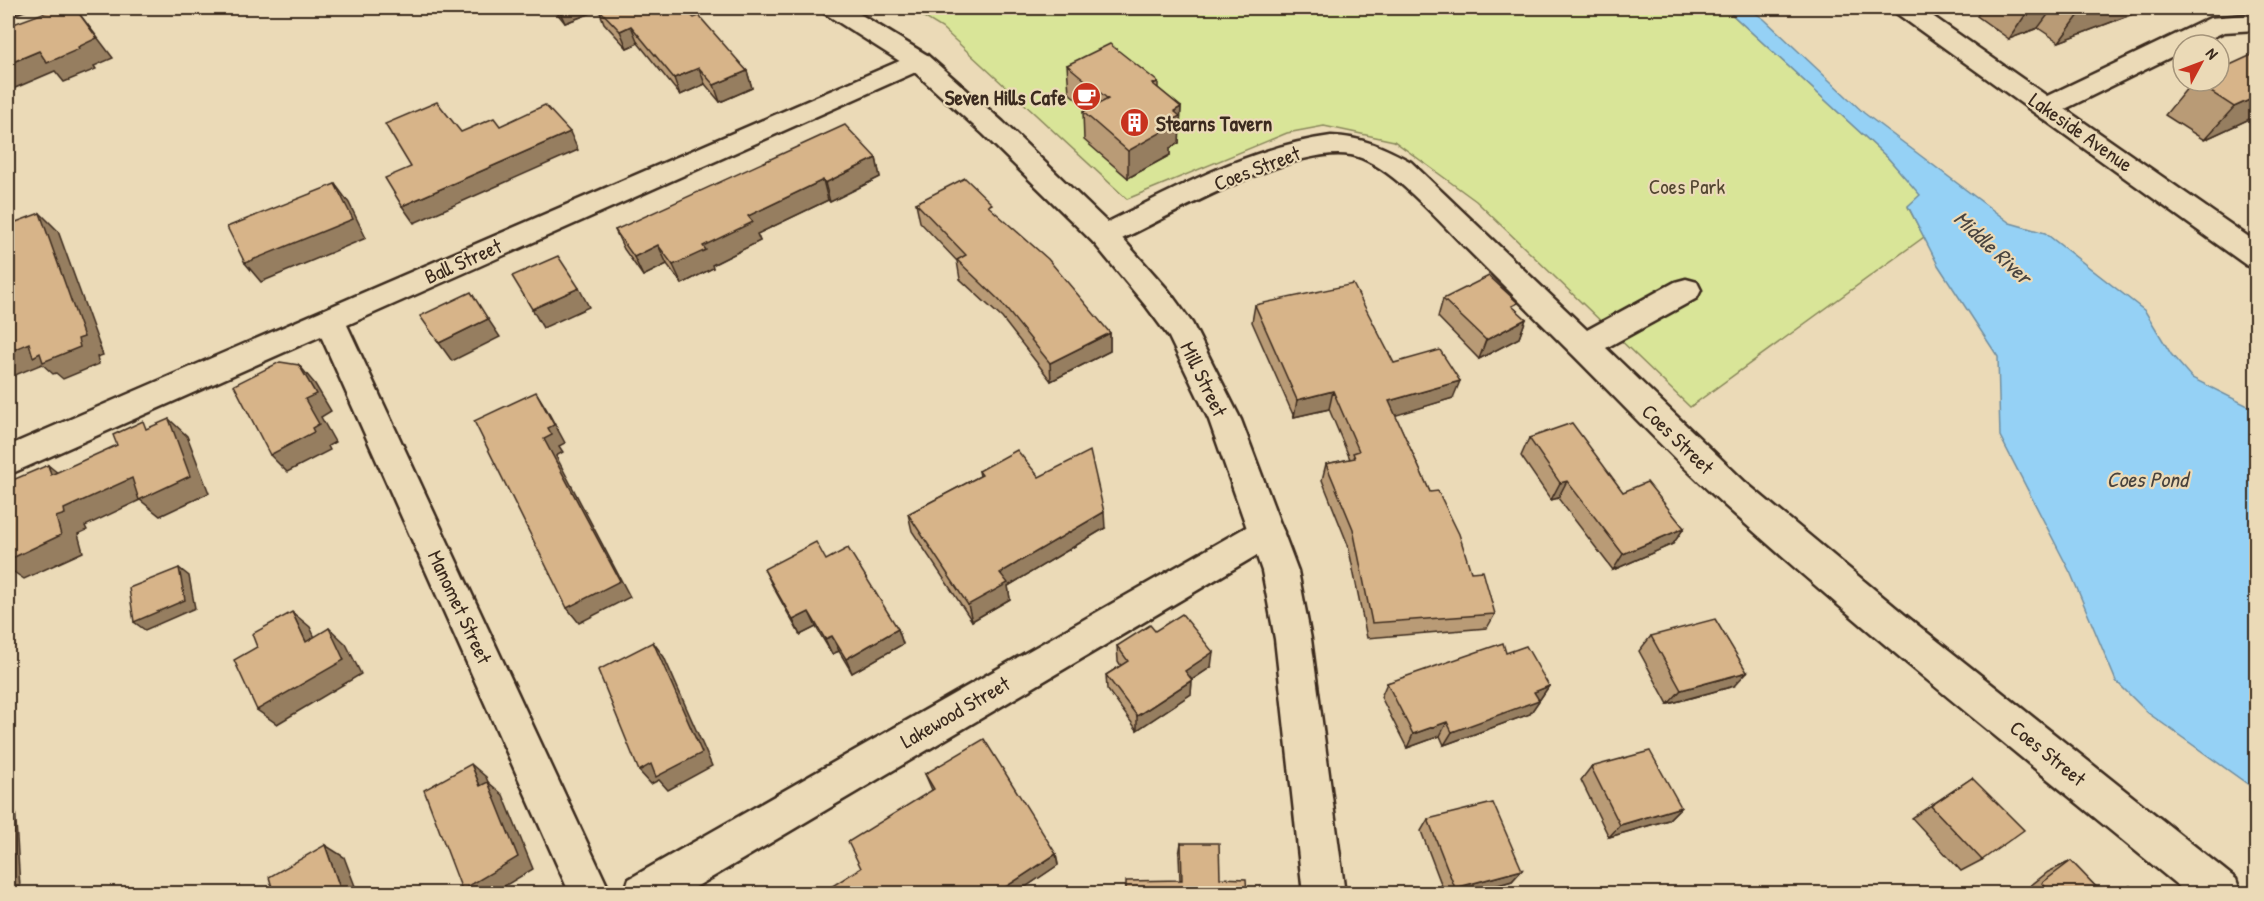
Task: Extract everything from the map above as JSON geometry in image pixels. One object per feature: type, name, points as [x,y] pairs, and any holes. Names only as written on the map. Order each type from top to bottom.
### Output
[{"type":"street","points":[[8,27],[56,8]]},
{"type":"street","name":"Mill Street","points":[[832,8],[876,33],[918,61],[993,128],[1104,236],[1157,298],[1181,331],[1225,420],[1280,571],[1293,639],[1324,894]]},
{"type":"street","name":"Lakeside Avenue","points":[[1905,8],[2256,257]]},
{"type":"street","points":[[2216,8],[2248,22]]},
{"type":"street","points":[[2047,107],[2219,24],[2248,22]]},
{"type":"street","name":"Ball Street","points":[[8,461],[918,61]]},
{"type":"street","name":"Coes Street","points":[[1104,236],[1240,170],[1301,149],[1331,145],[1354,147],[1376,154],[1401,169],[1733,492],[1828,574],[2221,894]]},
{"type":"street","points":[[1583,346],[1686,290]]},
{"type":"street","name":"Manomet Street","points":[[329,319],[591,894]]},
{"type":"street","name":"Lakewood Street","points":[[644,894],[1267,532]]},
{"type":"green space","name":"Coes Park","points":[[909,8],[1725,8],[1888,158],[1921,195],[1908,207],[1924,237],[1690,407],[1476,201],[1394,141],[1324,126],[1287,133],[1127,199],[942,28]]},
{"type":"water","name":"Coes Pond","points":[[1725,8],[1748,8],[1764,19],[1864,113],[2010,223],[2045,233],[2145,311],[2171,354],[2192,378],[2256,410],[2256,790],[2148,713],[2116,681],[2071,574],[2000,436],[1998,357],[1938,265],[1908,206],[1920,195],[1888,158]]},
{"type":"building","points":[[57,8],[75,8],[97,38],[47,63],[39,51],[8,64],[8,26]]},
{"type":"building","points":[[598,8],[682,8],[694,18],[699,16],[747,71],[714,85],[699,68],[674,78],[631,26],[620,31]]},
{"type":"building","points":[[2022,8],[2039,8],[2028,11]]},
{"type":"building","points":[[2068,8],[2098,8],[2079,15]]},
{"type":"building","points":[[1110,44],[1158,82],[1153,84],[1181,107],[1174,111],[1180,116],[1166,123],[1171,127],[1128,151],[1083,112],[1108,99],[1067,65]]},
{"type":"building","points":[[2256,53],[2256,97],[2234,107],[2212,93],[2231,93],[2231,64]]},
{"type":"building","points":[[437,102],[461,132],[494,118],[500,126],[545,105],[570,132],[402,206],[385,178],[411,167],[385,124]]},
{"type":"building","points":[[845,125],[876,158],[825,183],[823,180],[748,216],[753,222],[703,246],[706,250],[673,265],[658,245],[634,257],[615,230]]},
{"type":"building","points":[[965,178],[992,204],[988,206],[1048,259],[1110,333],[1050,363],[999,300],[957,260],[966,255],[916,203]]},
{"type":"building","points":[[335,184],[353,219],[245,263],[227,227]]},
{"type":"building","points":[[40,213],[84,337],[78,339],[80,347],[43,362],[40,353],[33,357],[29,343],[8,352],[8,225]]},
{"type":"building","points":[[558,256],[579,288],[532,309],[512,276]]},
{"type":"building","points":[[1489,276],[1518,303],[1512,306],[1526,319],[1486,340],[1443,299]]},
{"type":"building","points":[[1353,284],[1394,363],[1440,350],[1460,381],[1389,401],[1430,492],[1438,491],[1459,534],[1471,572],[1483,571],[1495,614],[1372,623],[1353,529],[1326,464],[1355,458],[1353,453],[1359,451],[1333,391],[1297,400],[1255,305]]},
{"type":"building","points":[[471,292],[488,319],[439,343],[420,316]]},
{"type":"building","points":[[280,362],[299,365],[316,394],[305,399],[319,424],[312,428],[314,432],[270,455],[234,385]]},
{"type":"building","points":[[536,392],[554,425],[548,428],[552,435],[544,439],[620,581],[567,608],[474,421]]},
{"type":"building","points":[[169,419],[190,476],[139,500],[132,478],[64,509],[65,514],[56,517],[61,535],[8,560],[8,482],[48,465],[51,475],[117,445],[113,435],[143,421],[146,429]]},
{"type":"building","points":[[1572,423],[1623,492],[1647,482],[1684,528],[1623,554],[1567,481],[1560,483],[1529,438]]},
{"type":"building","points":[[1017,450],[1039,477],[1090,451],[1104,512],[1000,573],[1008,583],[968,605],[908,514],[982,475],[979,471]]},
{"type":"building","points":[[816,542],[826,560],[848,548],[898,629],[846,659],[832,636],[825,639],[809,612],[793,620],[764,569]]},
{"type":"building","points":[[179,568],[185,600],[134,622],[129,588]]},
{"type":"building","points":[[292,612],[306,642],[329,628],[344,660],[257,710],[234,660],[257,647],[252,634]]},
{"type":"building","points":[[1182,614],[1213,652],[1185,671],[1192,680],[1137,716],[1106,675],[1128,661],[1117,646],[1150,625],[1155,631]]},
{"type":"building","points":[[1715,619],[1747,672],[1681,690],[1651,636]]},
{"type":"building","points":[[653,642],[702,753],[656,777],[651,764],[639,771],[598,670]]},
{"type":"building","points":[[1503,643],[1506,653],[1526,646],[1549,686],[1534,692],[1539,700],[1452,732],[1447,722],[1413,734],[1387,683]]},
{"type":"building","points":[[984,739],[1056,854],[995,894],[994,892],[991,894],[827,894],[826,890],[861,868],[848,842],[934,789],[925,774]]},
{"type":"building","points":[[1650,751],[1681,807],[1620,825],[1591,767]]},
{"type":"building","points":[[471,764],[480,786],[488,782],[518,857],[462,890],[424,790]]},
{"type":"building","points":[[1972,778],[2024,830],[1982,860],[1931,806]]},
{"type":"building","points":[[1493,803],[1522,870],[1455,888],[1428,819]]},
{"type":"building","points":[[1181,843],[1219,843],[1220,878],[1246,879],[1247,894],[1126,894],[1126,881],[1182,880]]},
{"type":"building","points":[[325,845],[342,894],[274,894],[269,877]]},
{"type":"building","points":[[2071,861],[2103,894],[2052,894],[2042,883]]},
{"type":"building","points":[[2130,886],[2137,894],[2120,894]]},
{"type":"place","name":"Seven Hills Cafe","points":[[1087,97]]},
{"type":"place","name":"Stearns Tavern","points":[[1135,123]]},
{"type":"water label","name":"Middle River","points":[[1993,247]]}]
